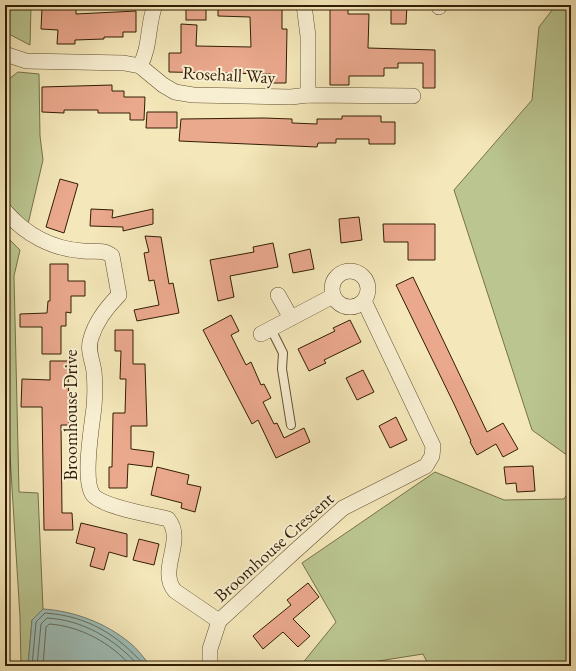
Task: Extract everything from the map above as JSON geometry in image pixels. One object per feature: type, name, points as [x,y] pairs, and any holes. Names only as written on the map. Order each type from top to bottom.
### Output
[{"type":"street","points":[[5,54],[26,61],[124,63],[140,66],[147,54],[152,13],[155,5]]},
{"type":"street","points":[[304,5],[308,36],[308,95]]},
{"type":"street","name":"Rosehall Way","points":[[140,66],[163,85],[175,92],[200,95],[290,97],[308,95],[413,96]]},
{"type":"street","name":"Broomhouse Drive","points":[[5,211],[24,229],[41,241],[82,251],[106,251],[112,256],[119,295],[106,308],[91,338],[89,352],[94,372],[94,408],[90,425],[88,483],[94,495],[111,505],[168,519],[173,525],[175,535],[168,576],[170,585],[175,591],[219,622]]},
{"type":"street","points":[[350,270],[362,274],[368,284],[367,296],[364,301],[353,307],[347,307],[336,301],[333,296],[332,284],[339,274],[350,270]]},
{"type":"street","points":[[278,295],[291,318]]},
{"type":"street","points":[[266,332],[333,296]]},
{"type":"street","name":"Broomhouse Crescent","points":[[210,666],[210,649],[219,622],[343,508],[426,466],[432,456],[433,446],[364,301]]},
{"type":"lane","points":[[266,332],[283,353],[282,369],[292,425]]},
{"type":"green space","points":[[5,5],[31,5],[30,45],[5,32]]},
{"type":"green space","points":[[556,5],[571,5],[571,458],[532,430],[454,190],[532,100],[539,27]]},
{"type":"green space","points":[[18,72],[39,74],[40,136],[43,160],[28,224],[9,204],[5,196],[5,82]]},
{"type":"green space","points":[[7,237],[20,250],[14,276],[19,492],[38,493],[43,609],[32,620],[28,666],[21,666],[20,617],[7,407],[5,405],[5,238]]},
{"type":"green space","points":[[435,472],[504,500],[564,499],[571,488],[571,666],[429,666],[423,654],[347,666],[301,665],[336,622],[302,563]]},
{"type":"water","points":[[43,609],[78,615],[100,624],[133,645],[151,666],[28,666],[32,620]]},
{"type":"building","points":[[186,5],[206,5],[206,20],[186,20]]},
{"type":"building","points":[[218,5],[282,5],[282,29],[287,29],[286,83],[271,83],[271,74],[169,72],[169,53],[181,53],[181,24],[197,25],[196,46],[251,47],[250,17],[218,16]]},
{"type":"building","points":[[330,5],[348,5],[348,14],[369,14],[368,48],[435,50],[435,88],[423,88],[423,63],[398,63],[398,68],[384,68],[384,76],[349,76],[349,85],[330,85]]},
{"type":"building","points":[[391,5],[407,5],[406,24],[391,24]]},
{"type":"building","points":[[42,8],[76,9],[76,14],[136,11],[136,32],[123,32],[123,37],[75,40],[75,44],[57,44],[58,30],[41,29]]},
{"type":"building","points":[[112,85],[112,91],[124,91],[124,97],[145,97],[144,120],[130,120],[130,113],[98,113],[98,110],[64,110],[64,113],[42,112],[42,87]]},
{"type":"building","points":[[147,112],[177,112],[177,128],[146,128]]},
{"type":"building","points":[[342,116],[381,116],[381,122],[395,122],[395,144],[369,144],[369,139],[336,139],[336,143],[318,143],[317,147],[179,141],[181,119],[292,119],[292,123],[317,124],[317,119],[342,119]]},
{"type":"building","points":[[60,179],[78,184],[64,233],[46,227]]},
{"type":"building","points":[[91,209],[113,210],[112,218],[153,209],[153,224],[123,231],[123,227],[90,226]]},
{"type":"building","points":[[359,217],[362,240],[341,243],[339,219]]},
{"type":"building","points":[[383,224],[435,224],[435,260],[408,260],[408,242],[384,242]]},
{"type":"building","points":[[145,236],[161,237],[169,284],[173,283],[179,313],[137,321],[134,310],[159,305],[154,280],[149,281],[144,253],[149,252]]},
{"type":"building","points":[[273,243],[278,267],[230,276],[234,297],[218,301],[210,260],[254,252],[253,247]]},
{"type":"building","points":[[310,249],[314,269],[293,273],[289,254]]},
{"type":"building","points":[[50,264],[68,264],[68,281],[85,281],[85,296],[71,296],[71,313],[66,312],[66,326],[61,326],[61,354],[42,354],[42,327],[20,327],[20,314],[47,313],[48,301],[50,301]]},
{"type":"building","points":[[413,277],[487,432],[503,423],[518,449],[503,457],[496,444],[477,455],[455,406],[396,285]]},
{"type":"building","points":[[231,315],[239,331],[231,335],[246,365],[251,362],[261,385],[264,384],[271,398],[263,402],[274,424],[277,423],[284,438],[304,428],[310,442],[276,458],[258,420],[252,424],[203,330]]},
{"type":"building","points":[[350,320],[361,342],[324,360],[326,363],[309,371],[298,349],[335,331],[333,328]]},
{"type":"building","points":[[115,330],[133,330],[133,364],[145,364],[147,426],[131,426],[131,449],[154,452],[152,467],[128,464],[127,488],[109,488],[109,467],[112,467],[113,413],[125,413],[126,379],[120,379],[121,351],[115,351]]},
{"type":"building","points":[[50,361],[68,361],[69,425],[61,425],[62,513],[72,513],[73,530],[44,530],[42,407],[21,407],[22,379],[50,380]]},
{"type":"building","points":[[363,370],[374,392],[357,400],[346,378]]},
{"type":"building","points":[[396,417],[407,440],[390,448],[379,426]]},
{"type":"building","points":[[533,466],[535,491],[517,492],[516,483],[506,484],[504,467]]},
{"type":"building","points":[[157,467],[189,475],[187,484],[201,487],[195,512],[181,508],[182,503],[151,495]]},
{"type":"building","points":[[81,523],[127,534],[127,557],[109,552],[104,570],[90,566],[95,548],[76,543]]},
{"type":"building","points":[[139,539],[159,544],[154,565],[133,560]]},
{"type":"building","points":[[308,583],[319,597],[293,619],[310,636],[298,647],[283,632],[263,649],[253,636],[291,605],[287,600]]}]
